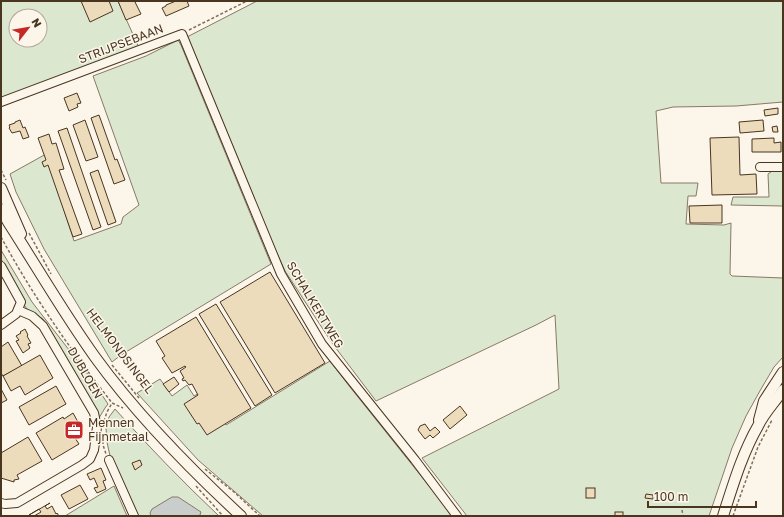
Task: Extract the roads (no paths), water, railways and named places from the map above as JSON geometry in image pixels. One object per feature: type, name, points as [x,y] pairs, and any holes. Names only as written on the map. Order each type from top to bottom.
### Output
[{"type":"main road","name":"HELMONDSINGEL","points":[[4,186],[31,258]]},
{"type":"main road","name":"HELMONDSINGEL","points":[[1,209],[70,322],[124,394],[176,453],[241,516]]},
{"type":"main road","points":[[723,516],[744,454],[758,424],[764,402],[783,372]]},
{"type":"main road","points":[[758,424],[783,390]]},
{"type":"street","name":"STRIJPSEBAAN","points":[[1,102],[182,34]]},
{"type":"street","name":"SCHALKERTWEG","points":[[182,34],[281,274],[322,344],[458,516]]},
{"type":"street","points":[[760,167],[783,167]]},
{"type":"street","points":[[1,266],[21,302],[16,314],[1,325]]},
{"type":"street","name":"DUBLOEN","points":[[1,503],[17,503],[90,459],[94,450],[97,427],[94,413],[43,326],[32,316],[18,310]]},
{"type":"street","points":[[109,460],[134,516]]},
{"type":"place","name":"Mennen Fijnmetaal","points":[[74,430]]}]
